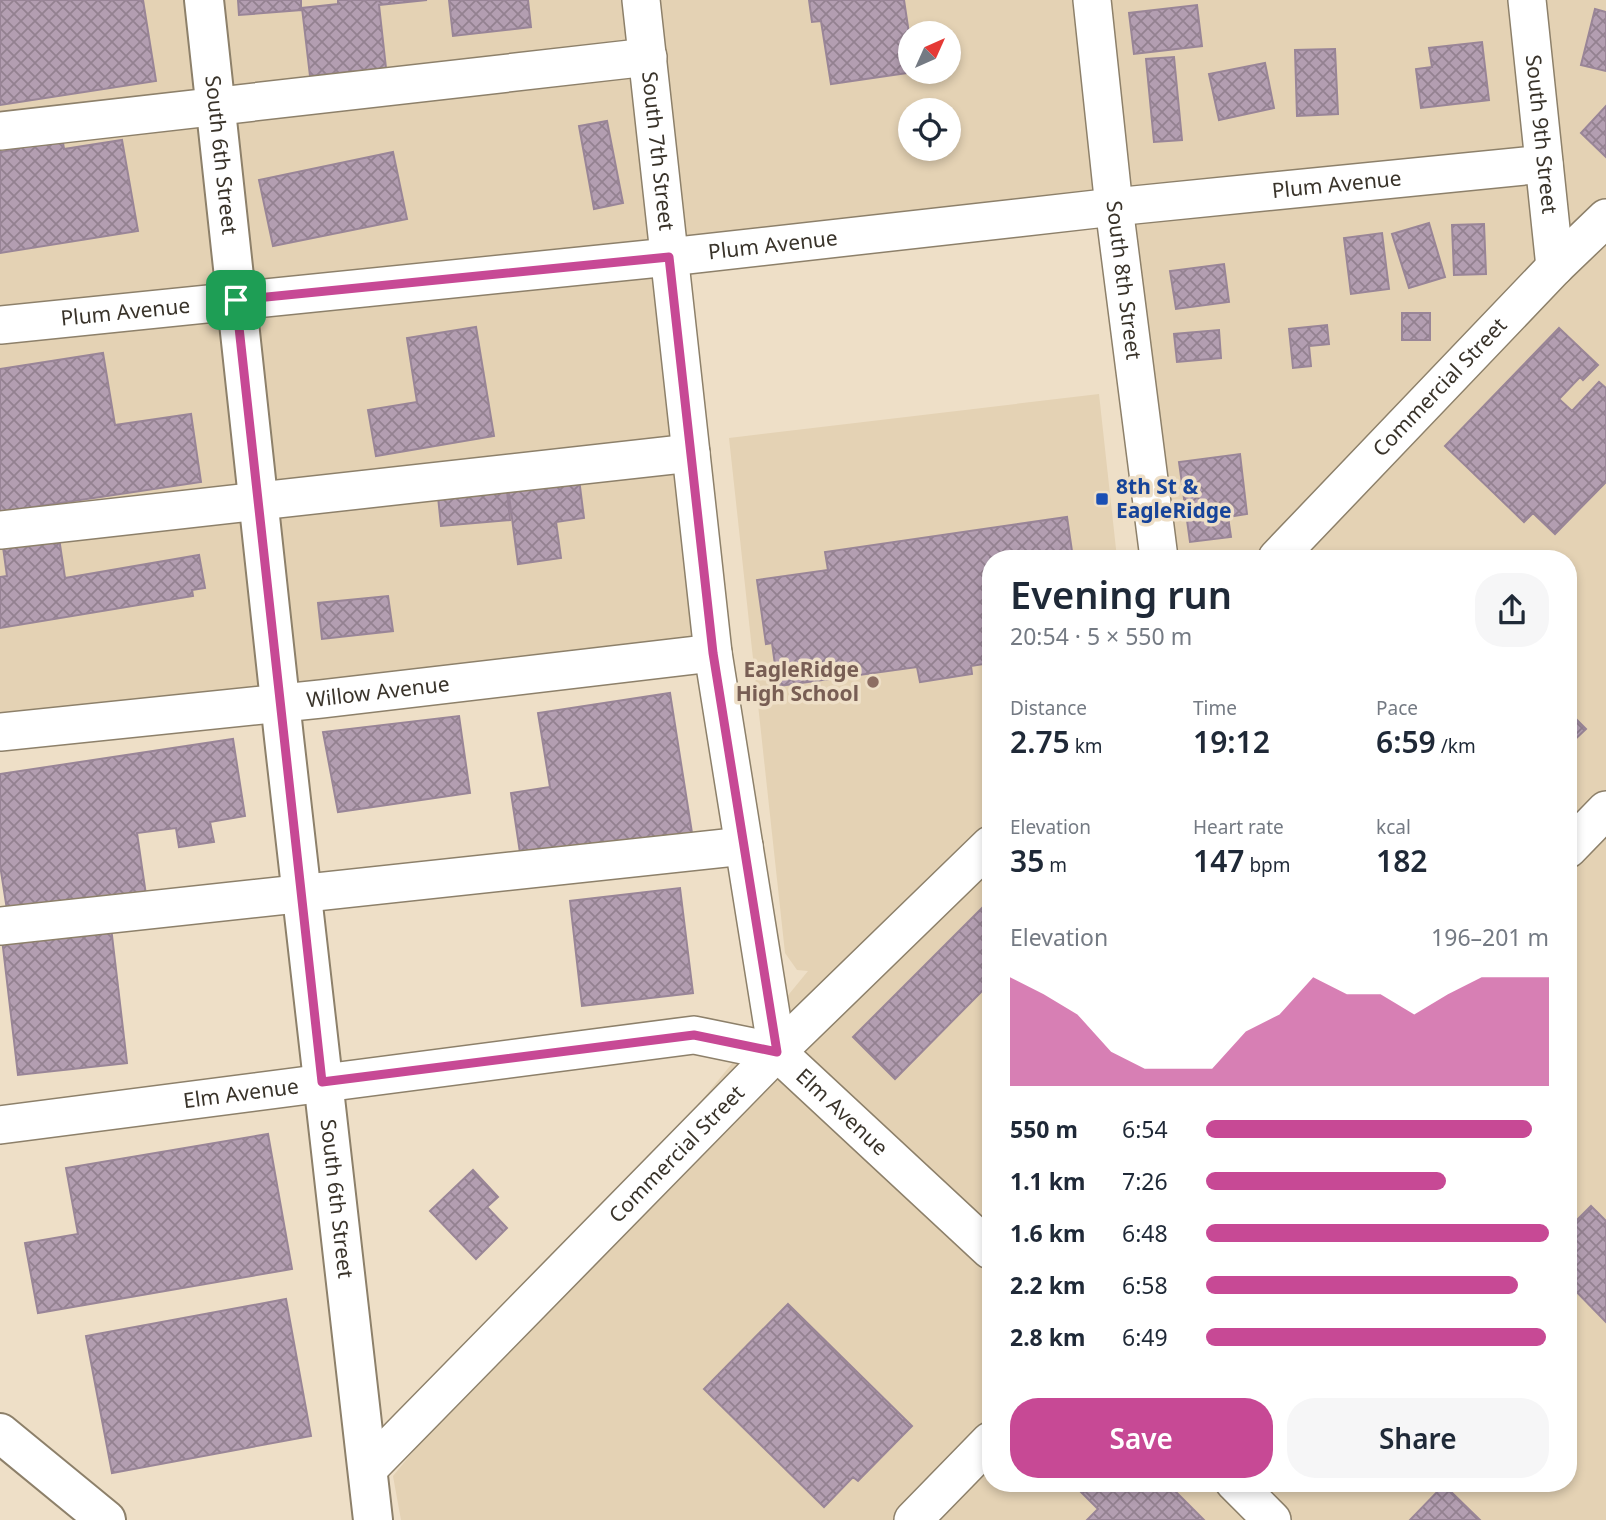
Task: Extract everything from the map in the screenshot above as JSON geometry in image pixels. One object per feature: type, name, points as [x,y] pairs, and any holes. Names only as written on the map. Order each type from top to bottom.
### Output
[{"type":"main road","name":"South 6th Street","points":[[204,0],[322,1082],[373,1520]]},
{"type":"main road","points":[[0,1433],[106,1520]]},
{"type":"street","name":"South 7th Street","points":[[641,0],[713,653],[777,1052]]},
{"type":"street","name":"South 8th Street","points":[[1092,0],[1114,207],[1158,550]]},
{"type":"street","name":"South 9th Street","points":[[1527,0],[1555,267]]},
{"type":"street","points":[[0,131],[648,57]]},
{"type":"street","name":"Plum Avenue","points":[[0,325],[1544,164]]},
{"type":"street","name":"Commercial Street","points":[[1285,550],[1555,267],[1606,218]]},
{"type":"street","points":[[0,530],[691,453]]},
{"type":"street","name":"Willow Avenue","points":[[0,733],[713,653]]},
{"type":"street","points":[[1577,840],[1606,810]]},
{"type":"street","points":[[0,926],[744,846]]},
{"type":"street","name":"Commercial Street","points":[[368,1469],[777,1052],[982,853]]},
{"type":"street","name":"Elm Avenue","points":[[0,1125],[694,1035],[777,1052],[982,1243]]},
{"type":"street","points":[[913,1520],[982,1449]]},
{"type":"street","points":[[1244,1492],[1272,1520]]},
{"type":"shaded area","points":[[0,0],[1606,0],[1606,217],[1285,550],[1158,550],[1114,207],[669,257],[713,653],[0,730]]},
{"type":"shaded area","points":[[1606,225],[1606,1520],[401,1520],[393,1476],[808,971],[797,970],[785,953],[729,438],[1099,394],[1116,550],[982,550],[982,1492],[1577,1492],[1577,550],[1288,550]]},
{"type":"building","points":[[0,0],[143,0],[156,81],[0,105]]},
{"type":"building","points":[[238,0],[301,0],[301,10],[239,15]]},
{"type":"building","points":[[338,0],[427,0],[379,5],[386,68],[310,76],[302,8],[338,4]]},
{"type":"building","points":[[449,0],[528,0],[531,27],[453,36]]},
{"type":"building","points":[[809,0],[904,0],[907,21],[898,21],[898,74],[831,84],[821,21],[812,22]]},
{"type":"building","points":[[1197,5],[1202,46],[1134,54],[1129,13]]},
{"type":"building","points":[[1595,9],[1606,12],[1606,71],[1581,65]]},
{"type":"building","points":[[1482,42],[1489,100],[1421,108],[1416,69],[1432,67],[1429,48]]},
{"type":"building","points":[[1335,49],[1338,114],[1297,116],[1295,50]]},
{"type":"building","points":[[1174,57],[1182,140],[1154,142],[1146,59]]},
{"type":"building","points":[[1265,63],[1274,108],[1219,120],[1209,74]]},
{"type":"building","points":[[1606,106],[1606,157],[1581,133]]},
{"type":"building","points":[[607,121],[623,203],[594,209],[579,126]]},
{"type":"building","points":[[61,130],[64,149],[122,140],[138,231],[0,253],[0,152],[18,149],[16,137]]},
{"type":"building","points":[[393,152],[407,219],[273,246],[259,180]]},
{"type":"building","points":[[1429,223],[1445,277],[1409,288],[1392,234]]},
{"type":"building","points":[[1484,224],[1486,274],[1454,275],[1452,225]]},
{"type":"building","points":[[1382,233],[1389,289],[1351,294],[1344,238]]},
{"type":"building","points":[[1224,264],[1229,302],[1176,309],[1170,271]]},
{"type":"building","points":[[1402,313],[1430,313],[1430,340],[1402,340]]},
{"type":"building","points":[[1327,325],[1329,344],[1309,346],[1311,366],[1293,368],[1289,329]]},
{"type":"building","points":[[476,327],[494,436],[376,456],[368,410],[417,402],[407,338]]},
{"type":"building","points":[[1559,328],[1598,365],[1583,380],[1580,377],[1559,399],[1572,411],[1599,382],[1606,388],[1606,482],[1555,534],[1533,513],[1524,522],[1445,446]]},
{"type":"building","points":[[1219,330],[1221,358],[1177,362],[1174,334]]},
{"type":"building","points":[[103,353],[115,425],[191,414],[201,482],[0,512],[0,369]]},
{"type":"building","points":[[1240,454],[1247,514],[1228,517],[1231,537],[1190,542],[1179,462]]},
{"type":"building","points":[[578,471],[584,518],[556,522],[561,558],[518,564],[507,480]]},
{"type":"building","points":[[506,481],[510,520],[441,526],[437,487]]},
{"type":"building","points":[[1067,517],[1072,550],[982,550],[982,664],[971,666],[972,674],[920,682],[917,667],[778,686],[772,643],[766,644],[757,580],[828,570],[825,552]]},
{"type":"building","points":[[59,538],[65,578],[199,555],[205,588],[192,590],[193,596],[0,628],[0,577],[7,576],[3,547]]},
{"type":"building","points":[[388,596],[393,631],[322,639],[318,603]]},
{"type":"building","points":[[670,693],[692,833],[521,859],[511,793],[550,787],[538,713]]},
{"type":"building","points":[[459,716],[470,793],[338,812],[323,732]]},
{"type":"building","points":[[1577,720],[1586,729],[1577,738]]},
{"type":"building","points":[[233,739],[245,816],[210,822],[214,842],[179,847],[176,828],[137,833],[146,895],[8,916],[0,865],[0,774]]},
{"type":"building","points":[[680,888],[693,993],[582,1006],[570,901]]},
{"type":"building","points":[[982,908],[982,991],[895,1079],[853,1037]]},
{"type":"building","points":[[111,927],[127,1063],[18,1075],[2,939]]},
{"type":"building","points":[[268,1134],[292,1269],[38,1313],[25,1243],[78,1234],[66,1168]]},
{"type":"building","points":[[473,1170],[498,1197],[487,1207],[507,1228],[476,1259],[430,1211]]},
{"type":"building","points":[[1591,1206],[1606,1221],[1606,1322],[1577,1292],[1577,1220]]},
{"type":"building","points":[[286,1299],[311,1436],[112,1473],[86,1336]]},
{"type":"building","points":[[788,1304],[912,1426],[858,1481],[853,1477],[824,1507],[704,1389]]},
{"type":"building","points":[[1081,1492],[1176,1492],[1204,1520],[1087,1520],[1098,1509]]},
{"type":"building","points":[[1437,1492],[1451,1492],[1480,1520],[1410,1520]]},
{"type":"place","name":"8th St & EagleRidge","points":[[1102,499]]},
{"type":"place","name":"EagleRidge High School","points":[[873,682]]},
{"type":"route","points":[[669,257],[713,653],[777,1052],[694,1035],[322,1082],[236,300],[669,257]]}]
